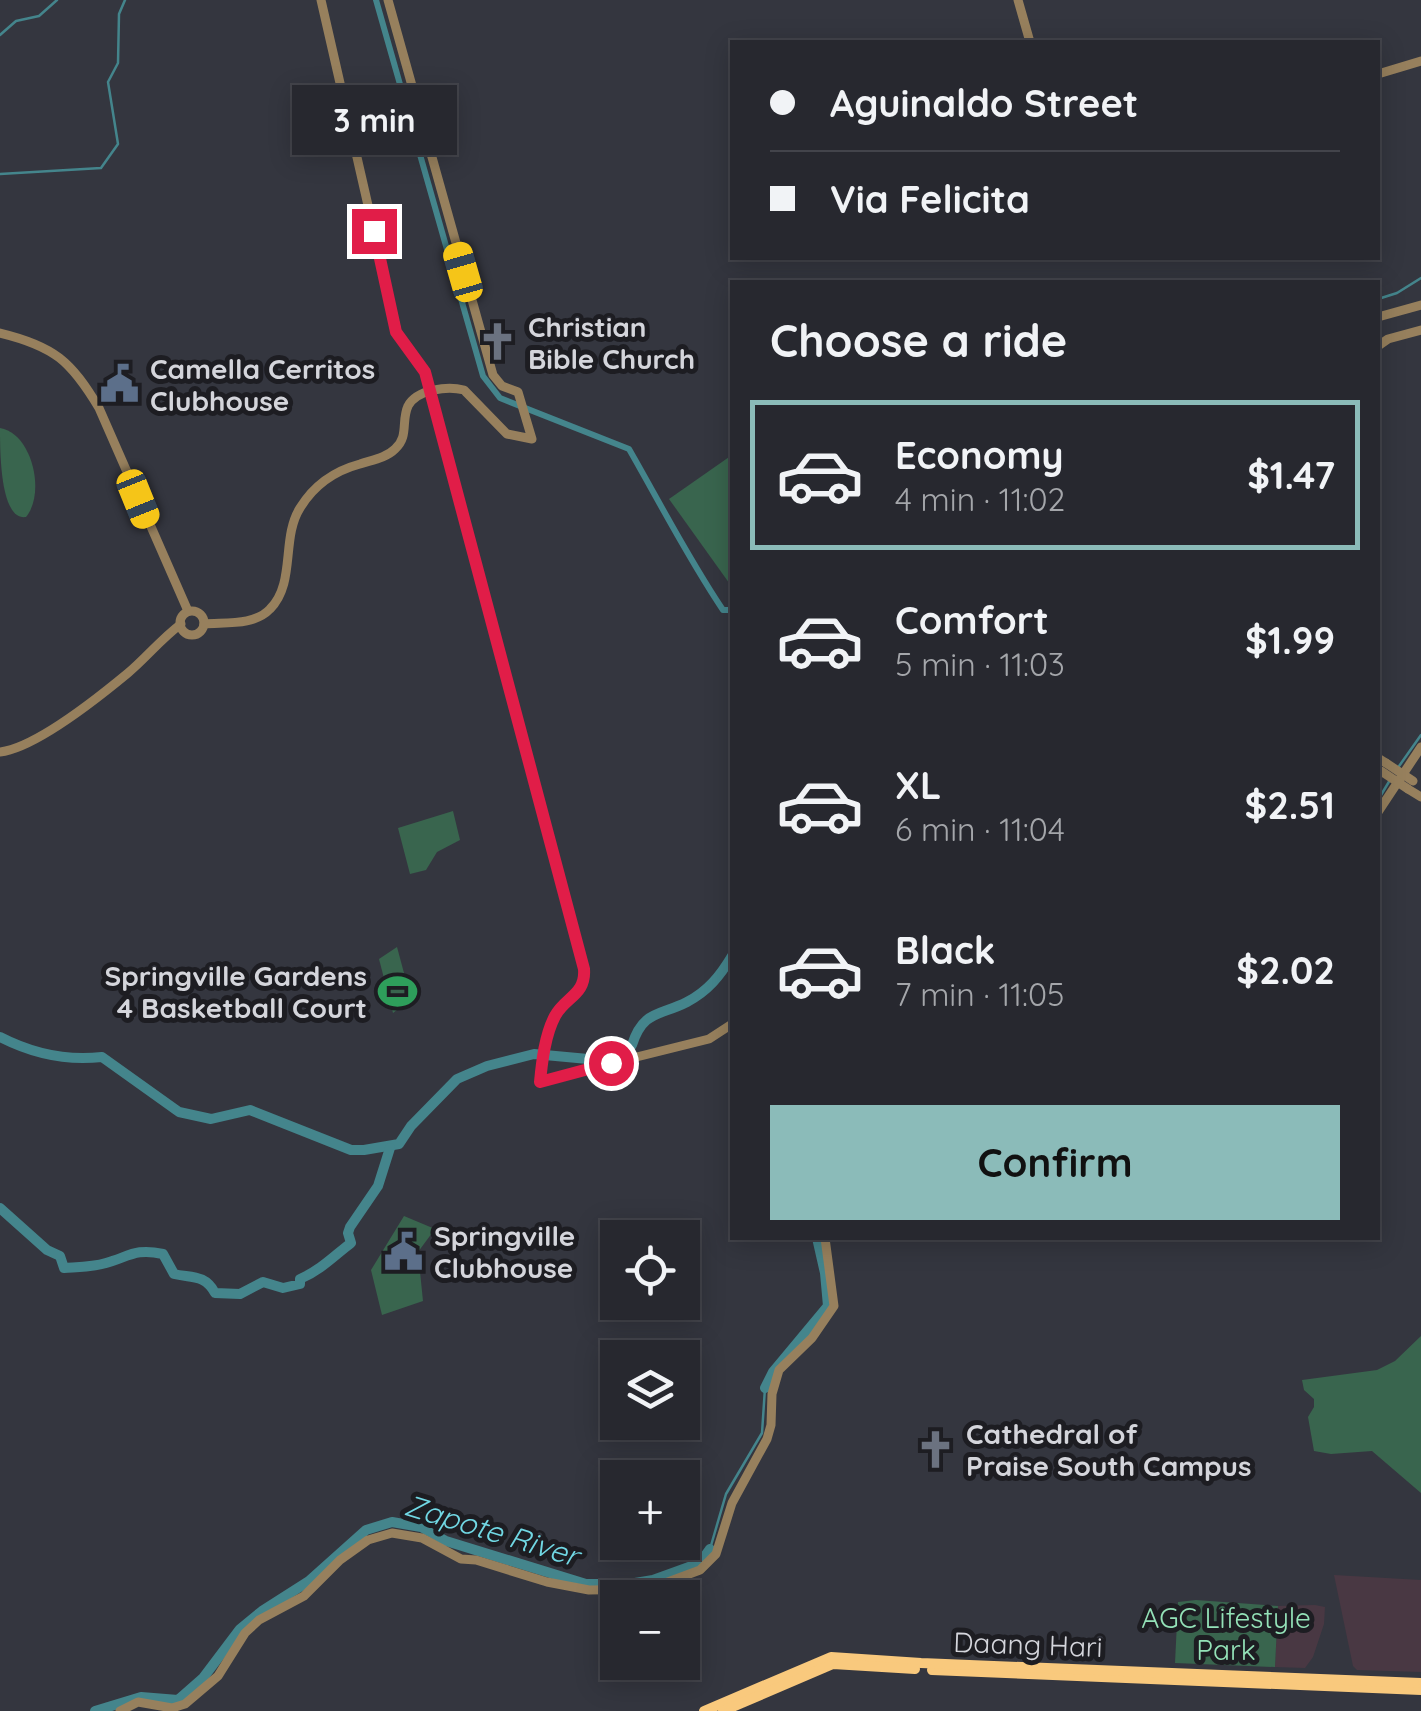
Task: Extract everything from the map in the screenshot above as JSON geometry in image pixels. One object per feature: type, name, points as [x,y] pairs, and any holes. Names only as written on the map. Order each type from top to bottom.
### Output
[{"type":"main road","name":"Daang Hari","points":[[704,1711],[820,1660],[842,1656],[1421,1686]]},
{"type":"main road","name":"Daang Hari","points":[[723,1711],[832,1664],[1421,1686]]},
{"type":"street","points":[[321,0],[396,332],[423,368],[584,969],[581,989],[556,1015],[542,1060],[540,1082],[686,1045],[718,1035],[730,1026]]},
{"type":"street","points":[[181,626],[194,634],[204,624],[255,619],[269,610],[282,590],[292,525],[302,504],[330,476],[384,457],[397,448],[404,436],[409,405],[430,392],[448,387],[464,390],[507,434],[532,440],[520,397],[492,374],[388,0]]},
{"type":"street","points":[[1018,0],[1029,40]]},
{"type":"street","points":[[1380,73],[1421,61]]},
{"type":"street","points":[[1380,315],[1421,305]]},
{"type":"street","points":[[1380,345],[1421,330]]},
{"type":"street","points":[[0,333],[58,354],[83,382],[99,408],[188,612]]},
{"type":"street","points":[[188,612],[200,614],[204,624]]},
{"type":"street","points":[[0,752],[23,748],[128,673],[181,626],[188,612]]},
{"type":"street","points":[[1380,809],[1421,746]]},
{"type":"street","points":[[1381,766],[1414,785],[1421,797]]},
{"type":"street","points":[[120,1711],[138,1702],[172,1708],[184,1704],[218,1676],[245,1633],[260,1620],[304,1596],[340,1560],[368,1540],[392,1533],[422,1538],[461,1559],[590,1590],[648,1589],[700,1570],[716,1554],[732,1503],[767,1439],[779,1370],[812,1338],[834,1306],[826,1240]]},
{"type":"shaded area","points":[[1334,1575],[1421,1580],[1421,1672],[1357,1670],[1353,1666]]},
{"type":"shaded area","points":[[1278,1606],[1325,1607],[1313,1657],[1305,1668],[1275,1667]]},
{"type":"green space","points":[[0,428],[20,441],[32,465],[35,494],[26,517],[17,515],[6,497]]},
{"type":"green space","points":[[730,456],[730,584],[669,499]]},
{"type":"green space","points":[[453,811],[460,840],[437,852],[426,870],[410,874],[398,828]]},
{"type":"green space","points":[[397,947],[411,999],[393,1013],[379,959]]},
{"type":"green space","points":[[404,1216],[435,1229],[418,1252],[423,1301],[382,1315],[371,1270]]},
{"type":"green space","points":[[1421,1336],[1421,1493],[1372,1451],[1314,1451],[1308,1417],[1314,1399],[1304,1390],[1302,1380],[1377,1370],[1395,1361]]},
{"type":"green space","name":"AGC Lifestyle Park","points":[[1178,1602],[1278,1606],[1275,1667],[1175,1663]]},
{"type":"waterway","points":[[0,35],[16,21],[39,16],[57,0]]},
{"type":"waterway","points":[[0,174],[101,168],[118,144],[108,82],[118,63],[119,14],[125,0]]},
{"type":"waterway","points":[[376,0],[483,376],[500,398],[629,449],[710,590],[723,610],[730,610]]},
{"type":"waterway","points":[[1380,298],[1421,278]]},
{"type":"waterway","name":"Zapote River","points":[[1397,769],[1421,735]]},
{"type":"waterway","name":"Zapote River","points":[[1380,797],[1390,780]]},
{"type":"waterway","points":[[0,1037],[50,1054],[102,1057],[179,1112],[211,1119],[250,1110],[351,1150],[364,1150],[399,1144],[411,1126],[457,1079],[487,1066],[534,1054],[588,1059],[632,1045],[641,1025],[701,993],[730,959]]},
{"type":"waterway","points":[[0,1208],[47,1250],[60,1256],[64,1268],[154,1252],[163,1254],[174,1274],[202,1280],[215,1293],[240,1294],[263,1282],[283,1288],[300,1284],[300,1279],[351,1243],[350,1227],[378,1186],[390,1148]]},
{"type":"waterway","name":"Zapote River","points":[[765,1388],[773,1372],[828,1306],[817,1240]]},
{"type":"waterway","name":"Zapote River","points":[[710,1549],[726,1494],[762,1433],[765,1388]]},
{"type":"waterway","name":"Zapote River","points":[[95,1711],[141,1697],[178,1700],[203,1678],[240,1629],[309,1581],[366,1530],[392,1522],[421,1527],[446,1541],[586,1584],[653,1580],[700,1563],[710,1549]]},
{"type":"place","name":"Christian Bible Church","points":[[498,342]]},
{"type":"place","name":"Camella Cerritos Clubhouse","points":[[120,384]]},
{"type":"place","name":"Springville Gardens 4 Basketball Court","points":[[397,991]]},
{"type":"place","name":"Springville Clubhouse","points":[[404,1251]]},
{"type":"place","name":"Cathedral of Praise South Campus","points":[[936,1449]]},
{"type":"route","points":[[374,231],[396,332],[425,372],[584,969],[581,989],[553,1020],[540,1082],[611,1063]]}]
